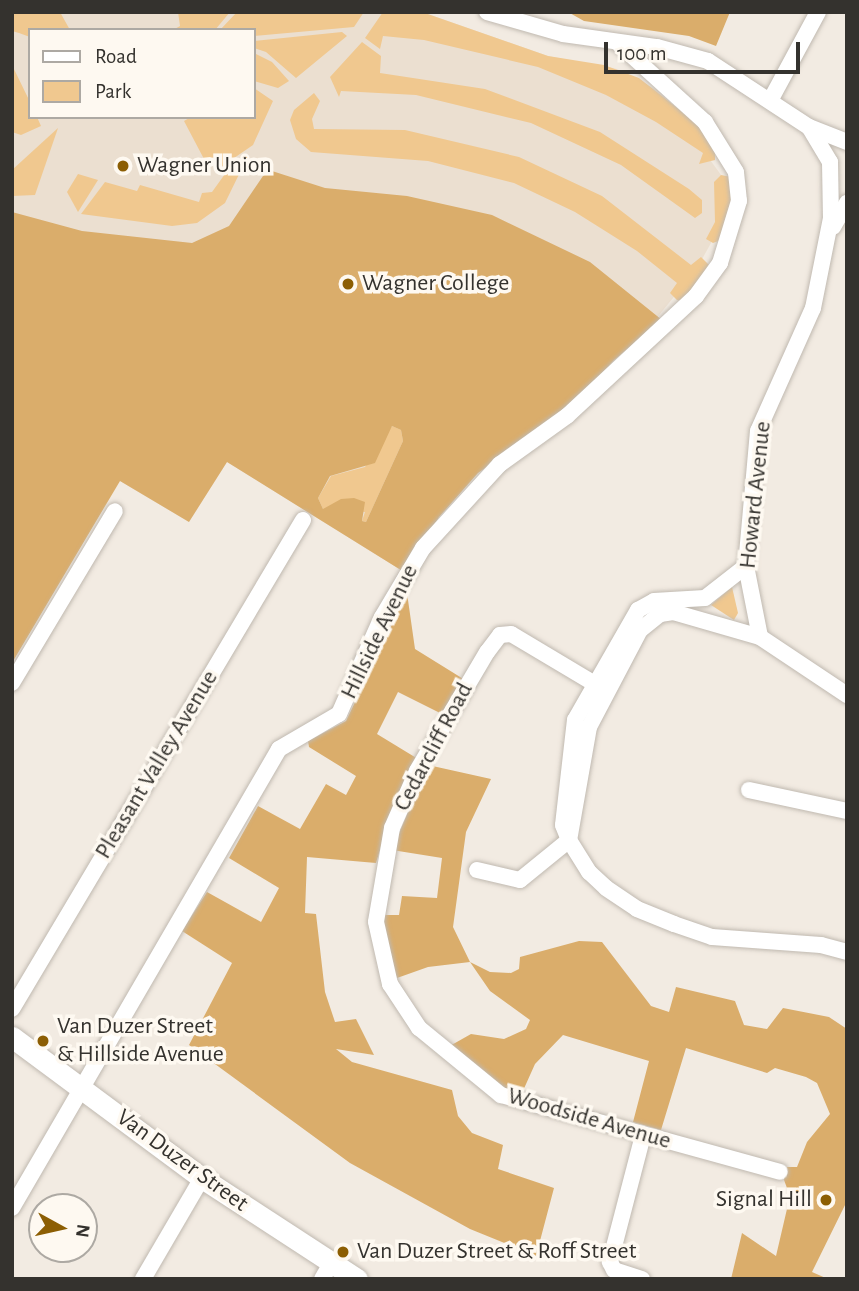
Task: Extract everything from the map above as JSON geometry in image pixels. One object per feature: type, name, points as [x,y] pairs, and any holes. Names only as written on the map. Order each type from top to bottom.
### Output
[{"type":"main road","name":"Van Duzer Street","points":[[12,1037],[326,1272],[356,1279]]},
{"type":"street","name":"Howard Avenue","points":[[486,12],[620,45],[657,47],[708,61],[771,99],[809,127],[847,142]]},
{"type":"street","points":[[771,99],[818,12]]},
{"type":"street","name":"Hillside Avenue","points":[[12,1208],[279,749],[339,714],[382,617],[430,538],[500,464],[567,416],[696,296],[720,263],[739,201],[736,172],[690,106],[620,45]]},
{"type":"street","name":"Howard Avenue","points":[[760,637],[746,566],[758,431],[813,309],[828,239],[833,180],[825,147],[809,127]]},
{"type":"street","name":"Howard Avenue","points":[[828,239],[847,203]]},
{"type":"street","points":[[12,682],[115,511]]},
{"type":"street","name":"Pleasant Valley Avenue","points":[[12,1009],[303,520]]},
{"type":"street","points":[[746,566],[705,598],[685,608],[660,614],[649,621],[599,686],[578,740],[569,839],[589,872],[606,888],[637,909],[674,924],[724,939],[821,945],[847,952]]},
{"type":"street","points":[[685,608],[760,637],[847,695]]},
{"type":"street","name":"Cedarcliff Road","points":[[419,1028],[390,984],[376,922],[384,856],[417,771],[487,652],[505,633],[599,686]]},
{"type":"street","points":[[749,790],[847,811]]},
{"type":"street","points":[[477,870],[520,880],[569,839]]},
{"type":"street","name":"Woodside Avenue","points":[[419,1028],[501,1095],[779,1172]]},
{"type":"street","points":[[642,1279],[611,1267],[643,1135]]},
{"type":"street","points":[[144,1279],[202,1178]]},
{"type":"shaded area","name":"Wagner College","points":[[12,12],[422,12],[548,56],[617,69],[661,92],[721,175],[723,186],[711,243],[696,270],[641,337],[568,410],[478,473],[439,517],[404,572],[227,462],[189,522],[120,481],[12,551]]},
{"type":"shaded area","points":[[568,12],[730,12],[716,46],[689,36],[584,21]]},
{"type":"shaded area","points":[[272,171],[325,188],[407,196],[492,215],[590,262],[662,320],[614,360],[568,410],[478,473],[439,517],[404,572],[227,462],[189,522],[120,481],[12,663],[12,212],[82,231],[192,243],[229,226],[263,176]],"holes":[[[392,426],[401,430],[403,441],[366,522],[362,521],[365,502],[354,498],[341,499],[323,509],[318,498],[330,476],[375,463]]]},
{"type":"shaded area","points":[[407,593],[415,649],[465,680],[444,715],[398,692],[377,734],[418,759],[388,824],[376,863],[307,857],[305,913],[316,914],[325,992],[335,1022],[356,1019],[374,1055],[336,1049],[352,1062],[452,1090],[458,1116],[472,1133],[503,1145],[498,1169],[554,1188],[536,1256],[470,1229],[350,1163],[189,1045],[232,963],[182,931],[207,892],[261,922],[279,888],[229,858],[258,806],[300,829],[326,784],[346,795],[356,776],[309,747],[308,741],[346,721]]},
{"type":"shaded area","points":[[428,765],[491,779],[466,832],[453,927],[470,962],[428,967],[397,978],[390,962],[382,915],[399,915],[402,896],[437,898],[442,858],[392,850]]},
{"type":"shaded area","points":[[579,941],[602,942],[651,1006],[669,1012],[676,987],[735,1001],[744,1025],[767,1029],[783,1008],[829,1017],[847,1029],[847,1201],[812,1272],[828,1279],[731,1279],[742,1233],[776,1256],[790,1196],[784,1180],[787,1167],[797,1167],[807,1142],[830,1114],[817,1083],[775,1068],[767,1073],[686,1048],[661,1130],[633,1122],[649,1061],[563,1035],[535,1064],[522,1093],[503,1089],[448,1047],[471,1034],[504,1039],[526,1029],[530,1020],[490,991],[470,962],[490,972],[511,973],[519,969],[520,957]]},
{"type":"green space","points":[[12,12],[60,12],[69,28],[28,28],[28,36],[12,31]]},
{"type":"green space","points":[[178,12],[230,12],[217,28],[176,28],[180,26]]},
{"type":"green space","points":[[237,12],[364,12],[354,27],[256,36],[256,28],[222,28]]},
{"type":"green space","points":[[383,12],[422,12],[548,56],[604,65],[639,78],[695,122],[715,147],[715,160],[699,164],[703,153],[656,122],[606,95],[538,67],[424,40],[383,36],[380,49],[365,38]]},
{"type":"green space","points":[[342,32],[347,36],[296,78],[266,52],[256,49],[256,41]]},
{"type":"green space","points":[[362,42],[381,56],[380,73],[485,89],[600,132],[689,189],[702,200],[702,213],[695,218],[621,165],[531,123],[416,95],[341,91],[339,97],[330,77]]},
{"type":"green space","points":[[256,54],[272,62],[289,81],[278,88],[256,82]]},
{"type":"green space","points":[[12,65],[28,98],[28,119],[38,119],[41,126],[21,135],[12,132]]},
{"type":"green space","points":[[256,89],[273,101],[253,145],[221,167],[204,159],[184,121],[256,119]]},
{"type":"green space","points":[[314,93],[320,101],[312,119],[314,129],[405,130],[519,157],[602,196],[691,265],[701,257],[709,265],[696,288],[682,301],[677,300],[670,293],[677,283],[637,251],[575,212],[514,183],[428,161],[311,152],[296,139],[290,120],[294,110]]},
{"type":"green space","points":[[58,128],[35,195],[12,196],[12,170]]},
{"type":"green space","points":[[248,156],[225,203],[197,223],[172,226],[81,214],[105,182],[137,191],[140,185],[199,202],[202,193],[212,192],[230,167]]},
{"type":"green space","points":[[78,174],[98,180],[78,212],[67,192]]},
{"type":"green space","points":[[721,175],[731,177],[734,197],[721,240],[713,243],[706,239],[715,222],[714,182]]},
{"type":"green space","points":[[392,426],[401,430],[403,441],[366,522],[362,521],[365,512],[323,509],[318,498],[331,476],[365,467]]},
{"type":"green space","points":[[732,587],[738,613],[734,620],[711,605]]},
{"type":"place","name":"Wagner Union","points":[[123,166]]},
{"type":"place","name":"Wagner College","points":[[348,284]]},
{"type":"place","name":"Van Duzer Street & Hillside Avenue","points":[[43,1041]]},
{"type":"place","name":"Signal Hill","points":[[826,1200]]},
{"type":"place","name":"Van Duzer Street & Roff Street","points":[[343,1252]]}]
